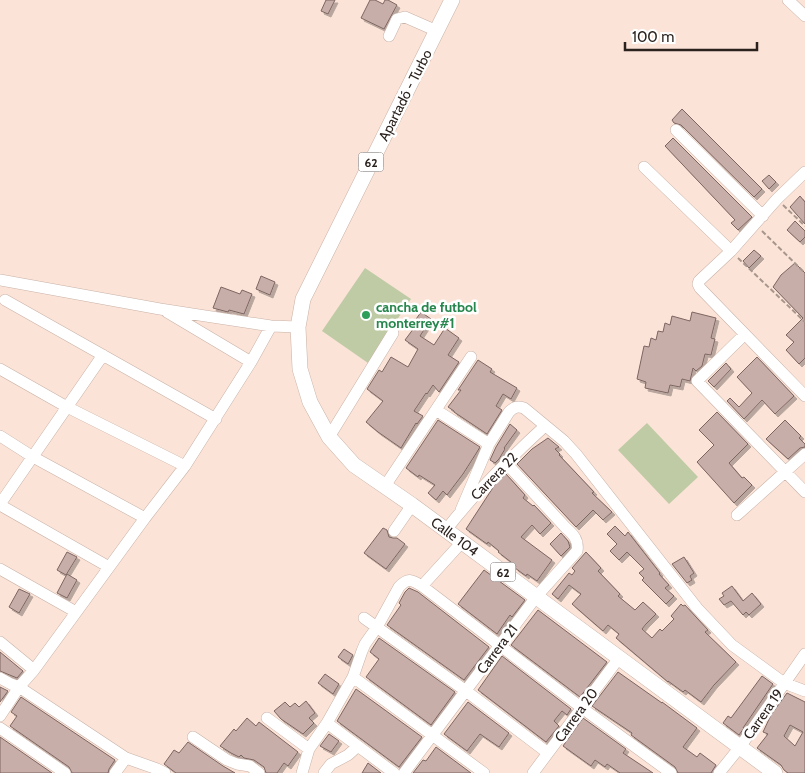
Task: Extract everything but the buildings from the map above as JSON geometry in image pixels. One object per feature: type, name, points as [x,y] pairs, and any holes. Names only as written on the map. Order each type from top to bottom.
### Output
[{"type":"main road","name":"Apartadó - Turbo","points":[[298,327],[303,299],[452,0]]},
{"type":"main road","name":"Calle 104","points":[[298,327],[300,369],[310,402],[329,437],[354,465],[412,505],[775,773]]},
{"type":"street","points":[[788,0],[805,16]]},
{"type":"street","points":[[389,36],[397,19],[405,17],[437,31]]},
{"type":"street","points":[[676,130],[759,220]]},
{"type":"street","points":[[644,166],[731,251]]},
{"type":"street","points":[[802,388],[744,335],[698,284],[731,251],[777,199],[805,172]]},
{"type":"street","points":[[0,280],[160,309],[271,326],[298,327]]},
{"type":"street","points":[[14,282],[2,303],[103,355],[216,419]]},
{"type":"street","points":[[160,309],[251,362]]},
{"type":"street","points":[[0,716],[19,687],[34,670],[185,466],[216,419],[271,326]]},
{"type":"street","points":[[329,437],[393,333]]},
{"type":"street","points":[[744,335],[697,381],[805,492]]},
{"type":"street","points":[[103,355],[0,505],[109,567]]},
{"type":"street","points":[[385,486],[471,357]]},
{"type":"street","points":[[0,369],[67,407],[185,466]]},
{"type":"street","points":[[461,510],[489,444],[509,412],[513,408],[524,408],[564,441],[576,454],[697,608],[732,645],[784,683],[805,691]]},
{"type":"street","points":[[436,410],[489,444]]},
{"type":"street","name":"Carrera 22","points":[[446,530],[461,510],[545,426]]},
{"type":"street","points":[[0,436],[145,518]]},
{"type":"street","points":[[737,515],[805,454]]},
{"type":"street","name":"Carrera 21","points":[[404,773],[536,597],[578,551],[577,540],[506,463]]},
{"type":"street","points":[[394,531],[412,505]]},
{"type":"street","points":[[422,586],[462,542]]},
{"type":"street","points":[[0,569],[76,612]]},
{"type":"street","points":[[302,773],[308,749],[327,722],[353,677],[362,651],[399,587],[409,580],[422,586],[671,773]]},
{"type":"street","points":[[364,618],[548,753]]},
{"type":"street","points":[[0,642],[34,670]]},
{"type":"street","name":"Carrera 19","points":[[719,773],[740,747],[805,654]]},
{"type":"street","name":"Carrera 20","points":[[533,773],[619,658]]},
{"type":"street","points":[[353,677],[484,773]]},
{"type":"street","points":[[0,678],[19,687],[126,758],[165,773]]},
{"type":"street","points":[[267,718],[308,749]]},
{"type":"street","points":[[327,722],[394,773]]},
{"type":"street","points":[[0,728],[65,773]]},
{"type":"street","points":[[193,738],[227,760],[250,766],[259,773]]},
{"type":"street","points":[[324,773],[331,764],[348,756],[358,746]]},
{"type":"street","points":[[115,773],[126,758]]},
{"type":"path","points":[[777,199],[805,226]]},
{"type":"path","points":[[759,220],[805,274]]},
{"type":"path","points":[[731,251],[805,322]]},
{"type":"green space","name":"cancha de futbol monterrey#1","points":[[365,268],[411,299],[368,363],[322,331]]},
{"type":"green space","points":[[647,423],[698,477],[669,504],[618,450]]},
{"type":"place","name":"cancha de futbol monterrey#1","points":[[366,315]]}]
